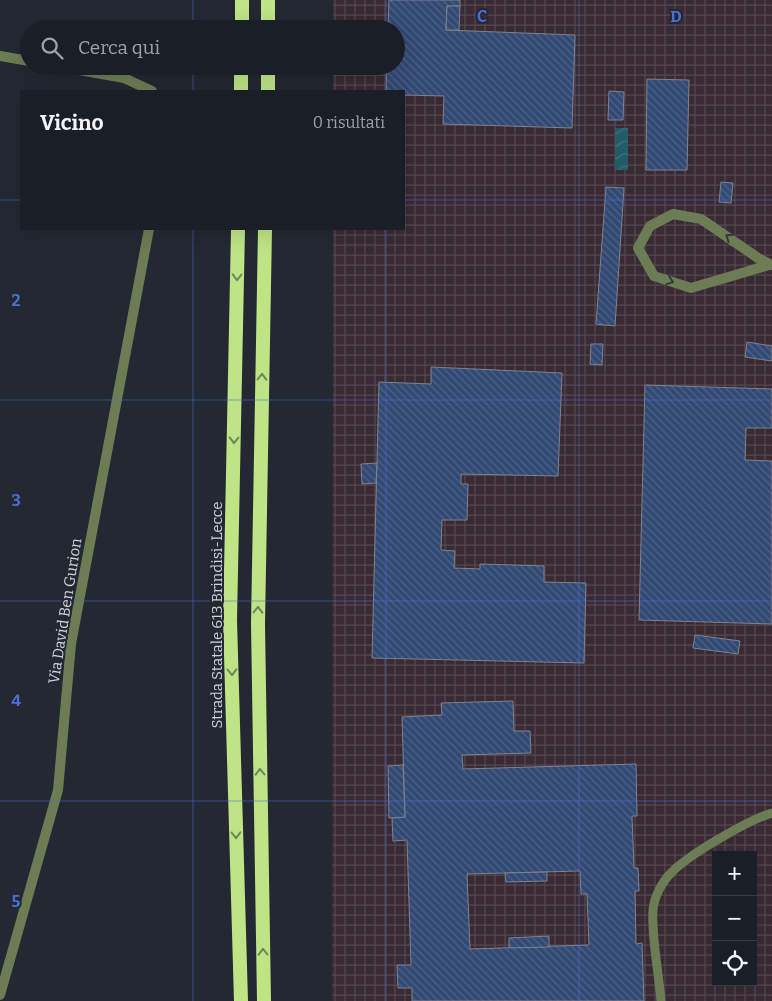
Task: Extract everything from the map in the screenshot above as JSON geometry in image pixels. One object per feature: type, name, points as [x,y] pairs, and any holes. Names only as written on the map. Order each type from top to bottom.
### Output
[{"type":"highway","points":[[242,0],[242,20]]},
{"type":"highway","points":[[268,0],[268,20]]},
{"type":"highway","points":[[241,75],[241,90]]},
{"type":"highway","points":[[268,75],[268,90]]},
{"type":"highway","name":"Strada Statale 613 Brindisi-Lecce","points":[[238,230],[230,620],[241,1001]]},
{"type":"highway","points":[[264,1001],[258,624],[265,230]]},
{"type":"street","points":[[0,56],[20,59]]},
{"type":"street","points":[[107,75],[124,78],[150,90]]},
{"type":"street","points":[[673,214],[701,219],[771,265],[691,288],[654,276],[638,248],[650,226],[673,214]]},
{"type":"street","name":"Via David Ben Gurion","points":[[0,994],[58,790],[72,644],[149,230]]},
{"type":"lane","points":[[661,1001],[653,909],[659,889],[672,872],[692,857],[754,819],[772,813]]},
{"type":"shaded area","points":[[333,0],[772,0],[772,1001],[332,1001],[333,230],[405,230],[405,90],[333,90],[333,75],[405,75],[405,20],[333,20]]},
{"type":"water","points":[[615,128],[628,128],[628,170],[615,170]]},
{"type":"building","points":[[389,0],[460,0],[460,6],[447,6],[446,30],[575,35],[572,128],[443,124],[444,96],[405,95],[405,90],[386,90],[387,75],[405,75],[405,20],[388,20]]},
{"type":"building","points":[[447,6],[460,6],[459,30],[446,30]]},
{"type":"building","points":[[647,79],[689,80],[687,170],[646,170]]},
{"type":"building","points":[[609,91],[624,92],[623,120],[608,120]]},
{"type":"building","points":[[721,182],[733,183],[731,203],[719,202]]},
{"type":"building","points":[[606,187],[624,188],[615,326],[596,324]]},
{"type":"building","points":[[747,342],[772,346],[772,361],[745,357]]},
{"type":"building","points":[[591,344],[603,344],[602,365],[590,364]]},
{"type":"building","points":[[431,367],[562,373],[558,476],[461,474],[461,484],[468,484],[467,520],[442,520],[441,550],[455,551],[454,568],[480,569],[480,564],[544,566],[544,582],[586,583],[584,663],[372,658],[379,382],[431,384]]},
{"type":"building","points":[[645,385],[772,389],[772,428],[746,428],[745,460],[772,461],[772,624],[639,620]]},
{"type":"building","points":[[377,463],[376,483],[362,484],[361,464]]},
{"type":"building","points":[[695,635],[740,641],[738,654],[693,648]]},
{"type":"building","points":[[513,701],[514,731],[530,731],[531,753],[462,755],[463,769],[636,764],[637,816],[632,816],[634,868],[638,868],[639,891],[635,891],[636,944],[642,943],[644,1001],[412,1001],[412,988],[398,988],[397,965],[411,965],[407,840],[393,841],[392,818],[405,817],[402,717],[442,715],[441,703]],"holes":[[[580,871],[581,894],[587,894],[589,945],[470,949],[467,874]]]},
{"type":"building","points":[[403,765],[405,817],[389,818],[388,766]]},
{"type":"building","points":[[547,872],[547,881],[506,882],[505,873]]},
{"type":"building","points":[[549,936],[549,947],[509,948],[509,938]]}]
